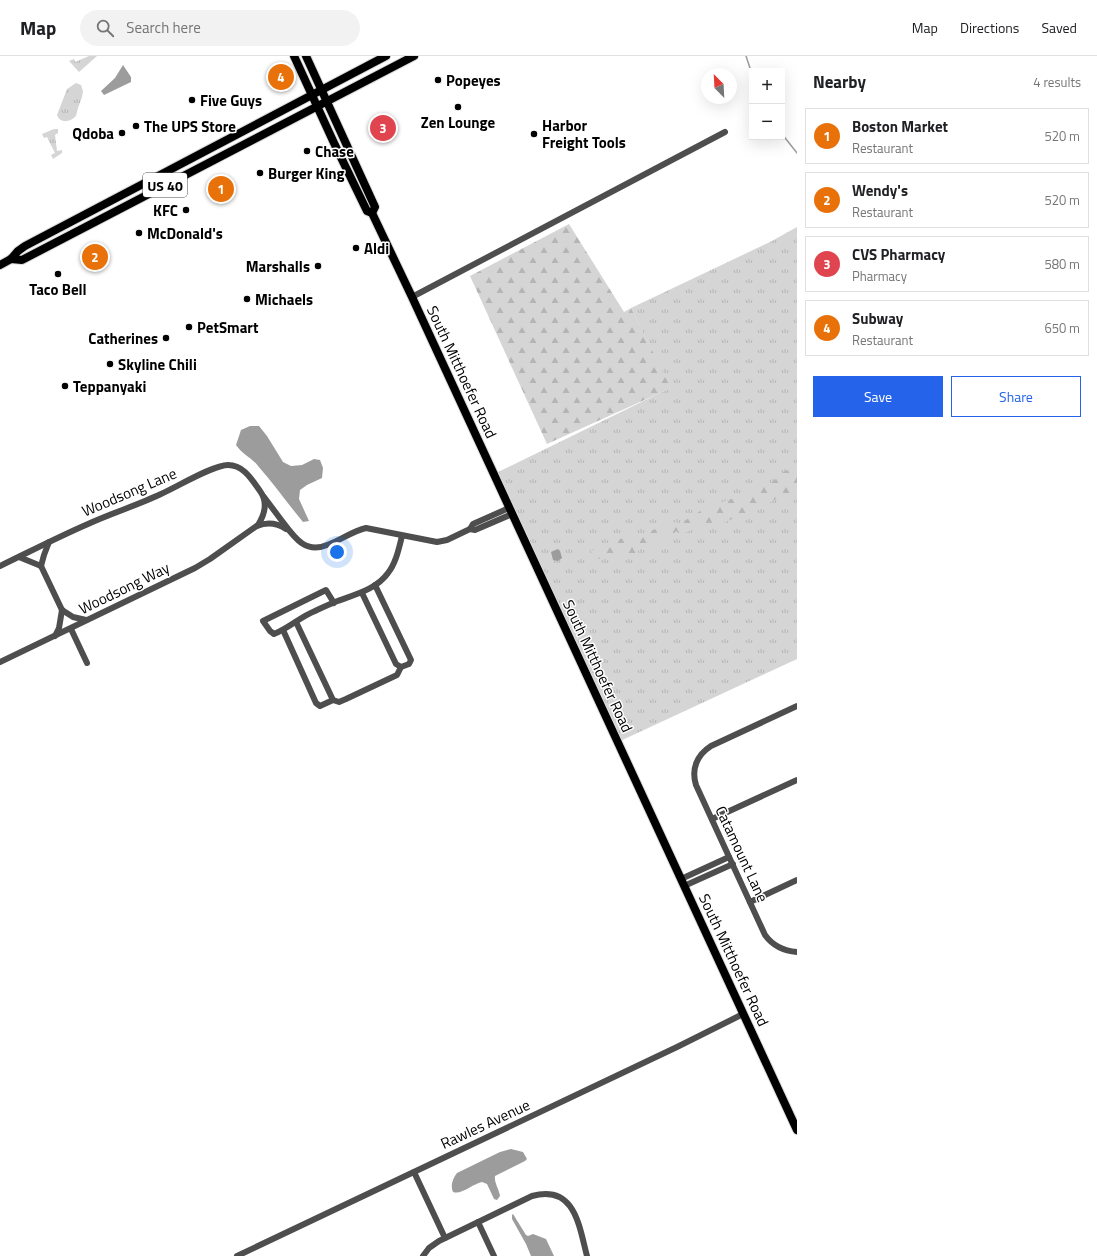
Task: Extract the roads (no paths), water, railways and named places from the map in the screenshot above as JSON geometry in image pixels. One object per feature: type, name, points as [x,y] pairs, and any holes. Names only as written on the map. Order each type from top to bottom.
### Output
[{"type":"main road","points":[[294,56],[318,101]]},
{"type":"main road","points":[[306,56],[321,90],[318,101]]},
{"type":"main road","name":"US 40","points":[[318,101],[321,90],[386,56]]},
{"type":"main road","name":"US 40","points":[[11,259],[22,260],[197,169],[318,101],[414,56]]},
{"type":"main road","name":"US 40","points":[[0,265],[11,259],[25,246],[303,99],[318,101]]},
{"type":"main road","name":"South Mitthoefer Road","points":[[318,101],[355,161],[375,207],[372,213]]},
{"type":"main road","name":"South Mitthoefer Road","points":[[318,101],[367,211],[372,213],[412,297],[797,1130]]},
{"type":"street","points":[[412,297],[725,132]]},
{"type":"street","name":"Woodsong Lane","points":[[0,566],[87,524],[160,495],[222,465],[234,466],[244,471],[291,532]]},
{"type":"street","points":[[255,528],[262,519],[265,511],[265,502],[262,494]]},
{"type":"street","name":"Woodsong Way","points":[[0,662],[201,565],[255,528],[264,524],[279,525],[291,532],[301,543],[315,547],[326,546],[365,529],[372,529],[437,542],[447,540],[470,529],[473,524],[511,511]]},
{"type":"street","points":[[334,603],[326,590],[263,621],[274,634],[310,613],[362,593],[384,579],[394,563],[402,536]]},
{"type":"street","points":[[49,542],[42,566],[62,610],[73,617],[87,620]]},
{"type":"street","points":[[19,557],[42,566]]},
{"type":"street","points":[[283,630],[316,702],[320,706],[333,700],[339,702],[346,700],[398,675],[401,667],[409,664],[411,660],[375,585]]},
{"type":"street","points":[[362,593],[396,664],[401,667]]},
{"type":"street","points":[[55,636],[59,628],[62,610]]},
{"type":"street","points":[[296,622],[333,700]]},
{"type":"street","points":[[71,629],[87,663]]},
{"type":"street","name":"Catamount Lane","points":[[797,706],[711,746],[702,752],[696,762],[695,768],[695,780],[765,934],[774,945],[782,950],[797,952]]},
{"type":"street","points":[[712,819],[797,780]]},
{"type":"street","points":[[683,883],[729,857]]},
{"type":"street","points":[[683,883],[732,864]]},
{"type":"street","points":[[750,902],[797,880]]},
{"type":"street","name":"Rawles Avenue","points":[[237,1256],[677,1047],[743,1014]]},
{"type":"street","points":[[414,1172],[445,1238]]},
{"type":"street","points":[[423,1256],[433,1244],[536,1195],[545,1194],[557,1196],[568,1203],[576,1214],[587,1256]]},
{"type":"street","points":[[478,1222],[494,1256]]},
{"type":"waterway","points":[[746,56],[750,68]]},
{"type":"waterway","points":[[785,138],[797,153]]},
{"type":"place","name":"Subway","points":[[281,77]]},
{"type":"place","name":"Popeyes","points":[[438,80]]},
{"type":"place","name":"Five Guys","points":[[192,100]]},
{"type":"place","name":"Zen Lounge","points":[[458,107]]},
{"type":"place","name":"The UPS Store","points":[[136,126]]},
{"type":"place","name":"CVS Pharmacy","points":[[383,128]]},
{"type":"place","name":"Qdoba","points":[[122,133]]},
{"type":"place","name":"Harbor Freight Tools","points":[[534,134]]},
{"type":"place","name":"Chase","points":[[307,151]]},
{"type":"place","name":"Burger King","points":[[260,173]]},
{"type":"place","name":"Boston Market","points":[[221,189]]},
{"type":"place","name":"KFC","points":[[186,210]]},
{"type":"place","name":"McDonald's","points":[[139,233]]},
{"type":"place","name":"Aldi","points":[[356,248]]},
{"type":"place","name":"Wendy's","points":[[95,257]]},
{"type":"place","name":"Marshalls","points":[[318,266]]},
{"type":"place","name":"Taco Bell","points":[[58,274]]},
{"type":"place","name":"Michaels","points":[[247,299]]},
{"type":"place","name":"PetSmart","points":[[189,327]]},
{"type":"place","name":"Catherines","points":[[166,338]]},
{"type":"place","name":"Skyline Chili","points":[[110,364]]},
{"type":"place","name":"Teppanyaki","points":[[65,386]]}]
